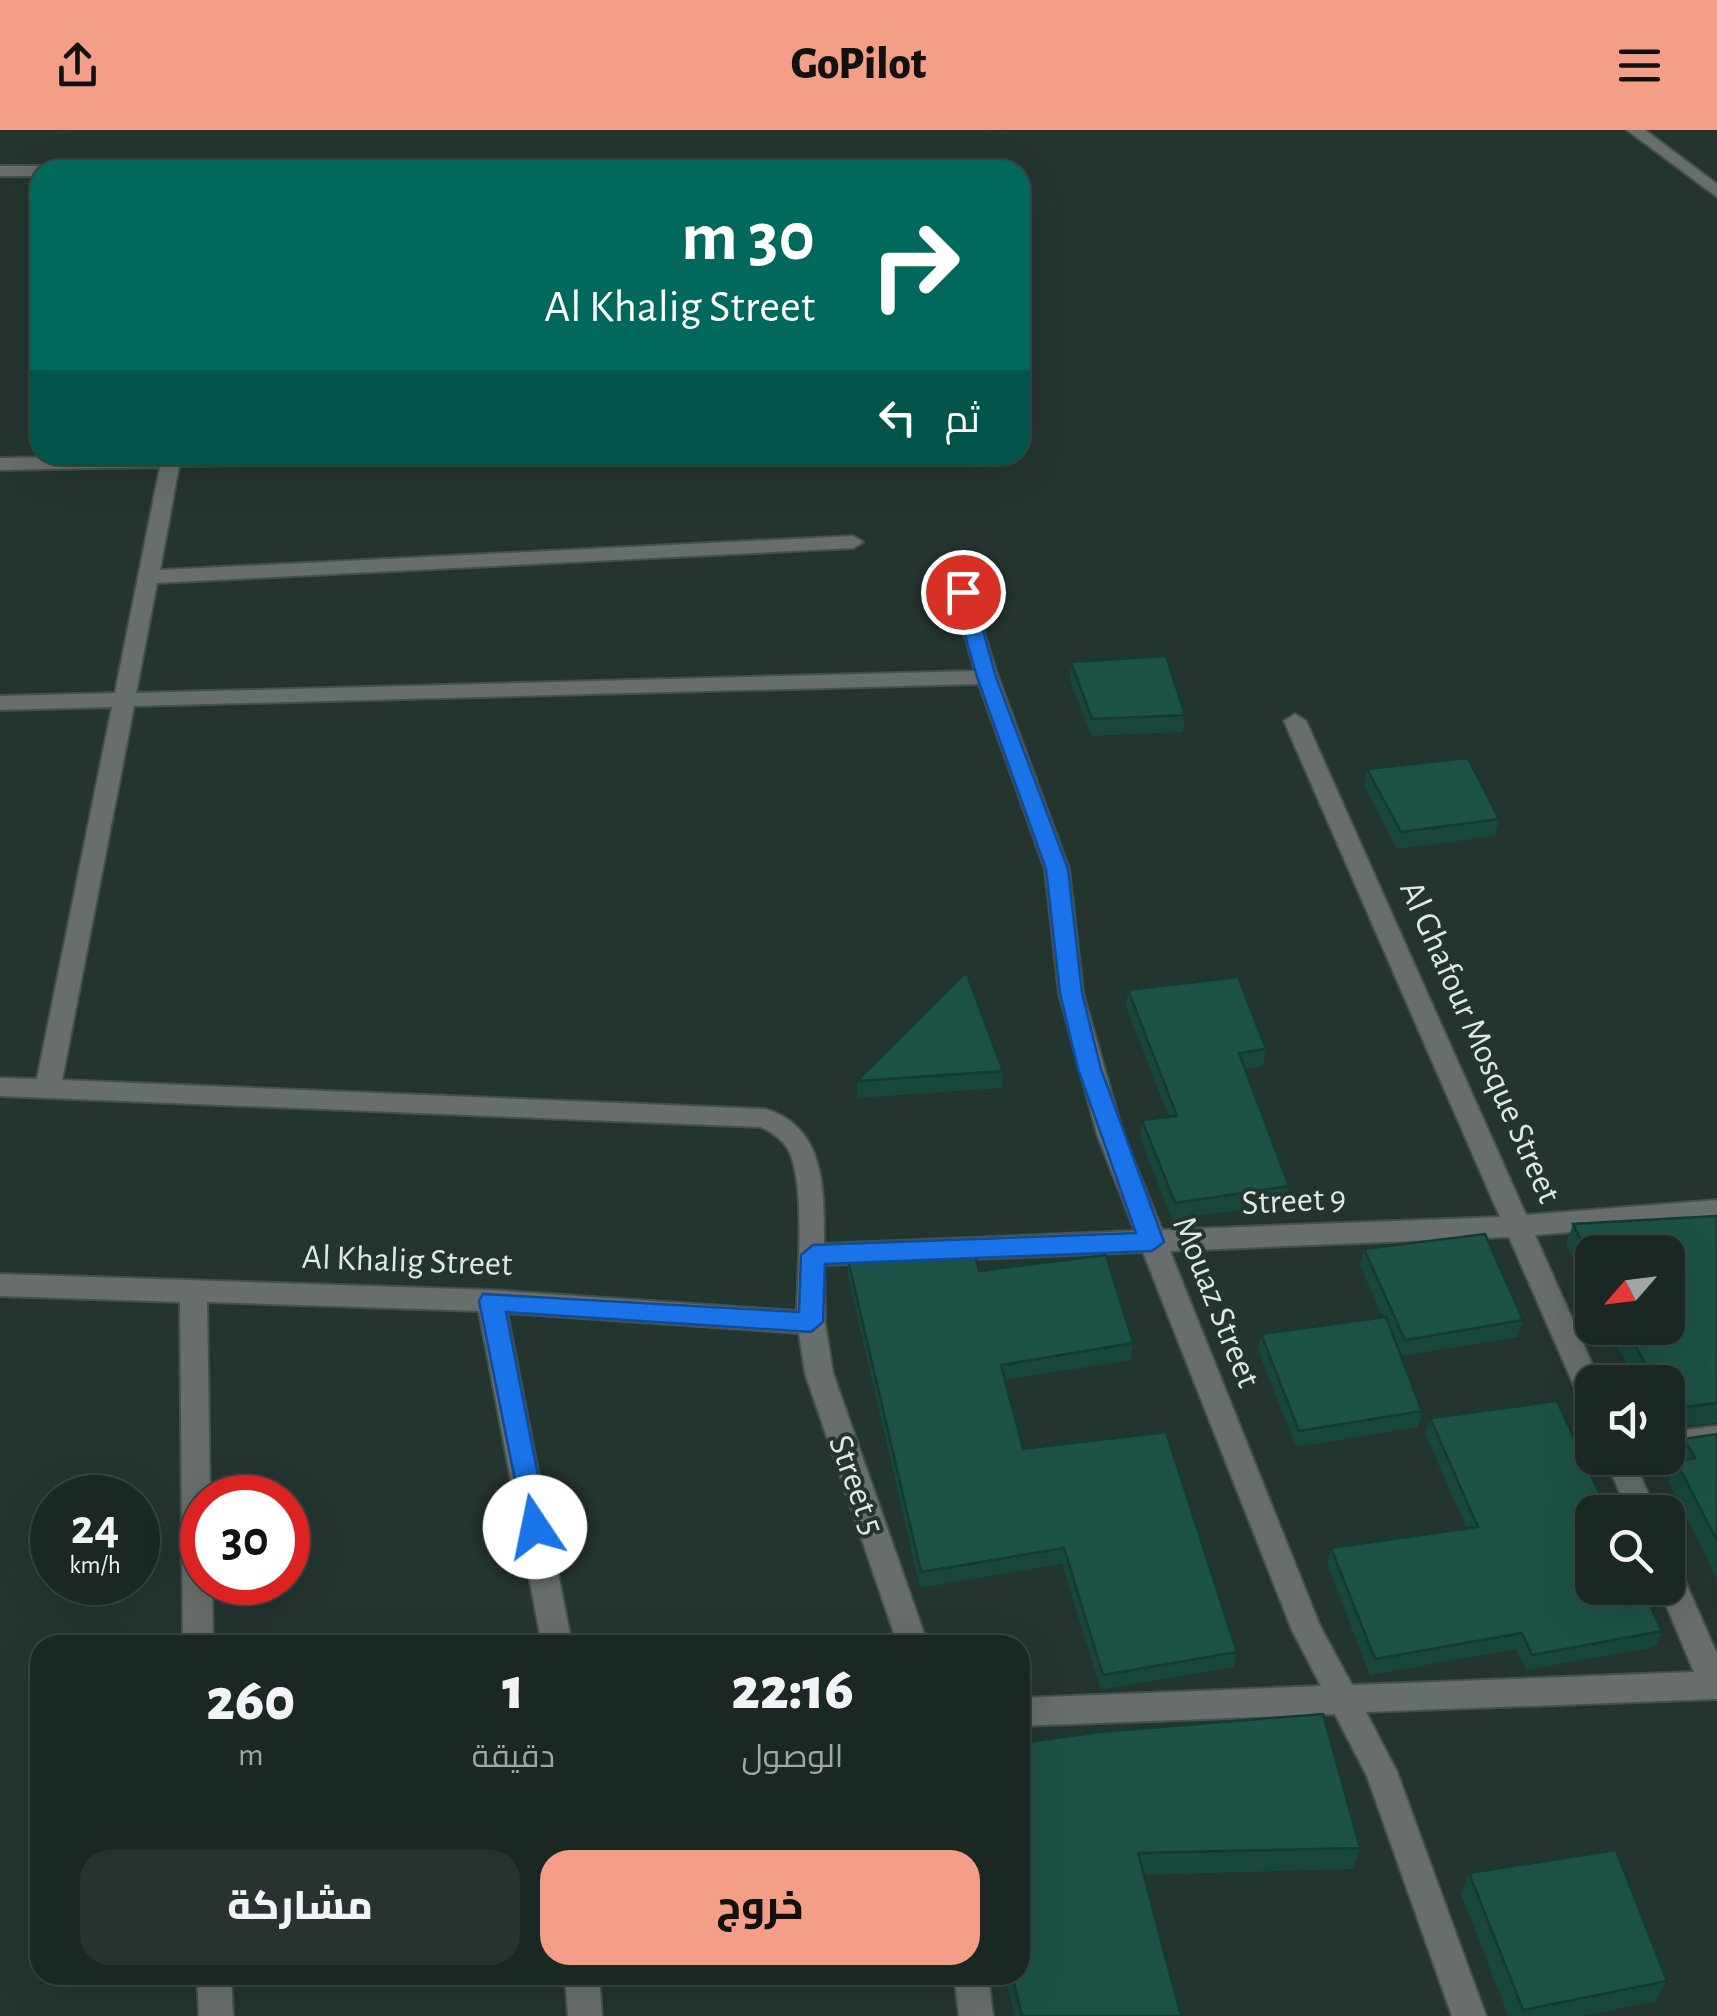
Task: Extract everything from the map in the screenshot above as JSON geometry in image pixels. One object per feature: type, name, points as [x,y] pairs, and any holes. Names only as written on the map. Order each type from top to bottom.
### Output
[{"type":"street","points":[[1635,130],[1717,192]]},
{"type":"street","points":[[0,171],[30,171]]},
{"type":"street","points":[[0,464],[30,463]]},
{"type":"street","points":[[48,1089],[170,465]]},
{"type":"street","points":[[147,578],[853,542]]},
{"type":"street","name":"Mouaz Street","points":[[963,592],[986,677],[1057,869],[1071,993],[1089,1069],[1152,1242],[1307,1630],[1381,1772],[1469,2016]]},
{"type":"street","points":[[0,704],[986,677]]},
{"type":"street","name":"Al Ghafour Mosque Street","points":[[1295,721],[1579,1365]]},
{"type":"street","name":"Street 5","points":[[0,1088],[765,1118],[786,1128],[802,1152],[813,1255],[811,1322],[835,1428],[909,1635]]},
{"type":"street","name":"Street 9","points":[[813,1255],[1521,1226],[1717,1210]]},
{"type":"street","name":"Al Khalig Street","points":[[0,1286],[491,1301],[811,1322]]},
{"type":"street","points":[[193,1290],[198,1635]]},
{"type":"street","points":[[491,1301],[556,1635]]},
{"type":"street","points":[[1685,1442],[1717,1438]]},
{"type":"street","points":[[1030,1712],[1716,1685],[1681,1605]]},
{"type":"street","points":[[214,1985],[216,2016]]},
{"type":"street","points":[[583,1985],[585,2016]]},
{"type":"street","points":[[972,1985],[976,2016]]},
{"type":"building","points":[[1166,656],[1185,715],[1092,719],[1071,662]]},
{"type":"building","points":[[1468,758],[1499,819],[1401,832],[1367,769]]},
{"type":"building","points":[[966,972],[1003,1071],[857,1081]]},
{"type":"building","points":[[1238,977],[1266,1049],[1239,1053],[1289,1186],[1175,1203],[1142,1120],[1177,1116],[1128,990]]},
{"type":"building","points":[[1717,1216],[1717,1403],[1685,1407],[1685,1365],[1646,1365],[1635,1345],[1685,1345],[1685,1235],[1578,1235],[1573,1224]]},
{"type":"building","points":[[1485,1234],[1523,1320],[1405,1340],[1364,1249]]},
{"type":"building","points":[[973,1246],[979,1271],[1106,1255],[1133,1343],[1001,1365],[1023,1449],[1166,1432],[1237,1652],[1103,1675],[1064,1548],[921,1572],[848,1260]]},
{"type":"building","points":[[1386,1317],[1422,1411],[1299,1431],[1261,1334]]},
{"type":"building","points":[[1557,1401],[1575,1440],[1575,1475],[1591,1475],[1600,1495],[1575,1495],[1575,1605],[1650,1605],[1662,1631],[1532,1655],[1522,1633],[1375,1659],[1331,1548],[1478,1527],[1430,1418]]},
{"type":"building","points":[[1717,1434],[1717,1541],[1683,1475],[1685,1460],[1695,1458],[1685,1439]]},
{"type":"building","points":[[1323,1714],[1360,1848],[1138,1853],[1181,2016],[1022,2016],[1014,1985],[1030,1985],[1030,1742],[1099,1732]]},
{"type":"building","points":[[1616,1850],[1667,1981],[1523,2010],[1469,1873]]},
{"type":"route","points":[[535,1527],[491,1301],[811,1322],[813,1255],[1152,1242],[1120,1163],[1089,1069],[1071,993],[1057,869],[986,677],[963,592]]}]
